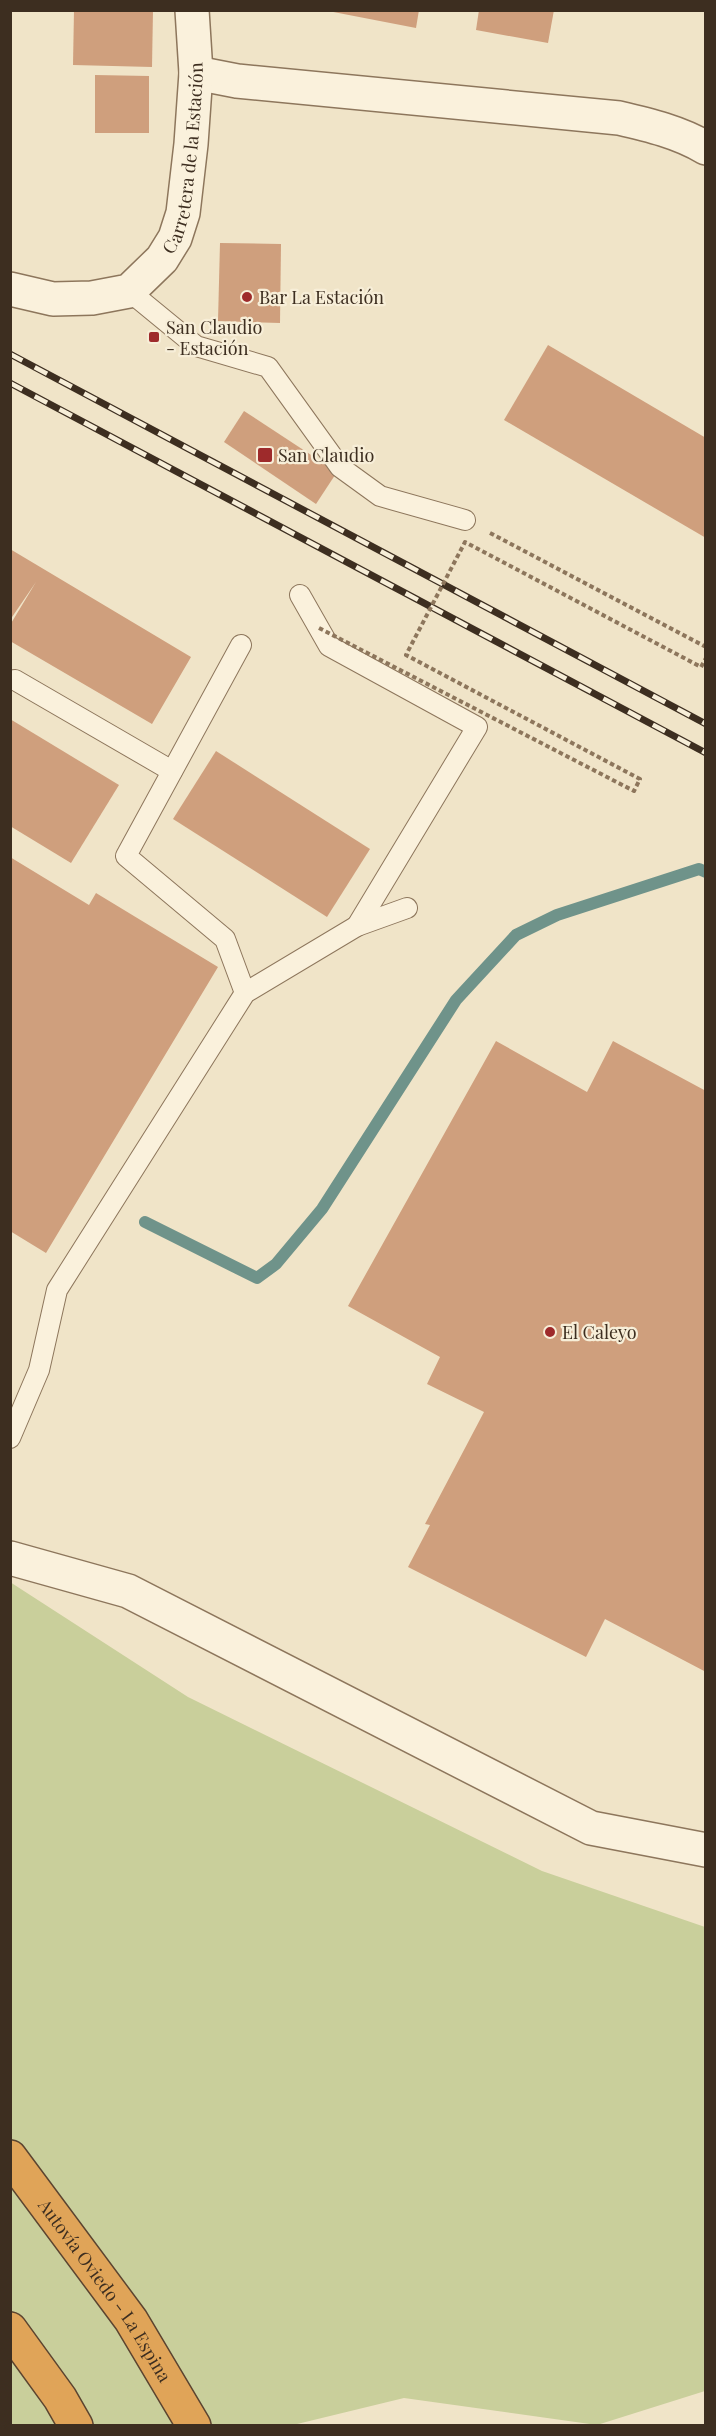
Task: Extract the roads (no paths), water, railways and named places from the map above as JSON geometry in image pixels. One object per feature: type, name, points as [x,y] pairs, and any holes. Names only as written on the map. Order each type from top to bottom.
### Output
[{"type":"highway","name":"Autovía Oviedo - La Espina","points":[[10,2157],[131,2320],[194,2426]]},
{"type":"highway","points":[[10,2329],[60,2398],[76,2426]]},
{"type":"street","name":"Carretera de la Estación","points":[[129,291],[162,259],[175,238],[183,213],[192,144],[196,73],[192,10]]},
{"type":"street","points":[[196,73],[237,81],[619,118],[652,126],[694,141],[705,148]]},
{"type":"street","points":[[10,289],[53,299],[92,298],[129,291]]},
{"type":"street","points":[[10,1558],[128,1591],[591,1828],[705,1850]]},
{"type":"lane","points":[[129,291],[196,346],[268,367],[340,467],[380,496],[465,520]]},
{"type":"lane","points":[[300,595],[329,646],[477,727],[357,926]]},
{"type":"lane","points":[[241,645],[126,855],[225,939],[245,993]]},
{"type":"lane","points":[[15,680],[172,771]]},
{"type":"lane","points":[[10,1438],[39,1370],[57,1290],[245,993],[357,926],[407,908]]},
{"type":"waterway","points":[[145,1222],[257,1278],[276,1264],[322,1209],[456,1000],[516,935],[557,915],[699,869],[706,872]]},
{"type":"railway","points":[[10,354],[706,724]]},
{"type":"railway","points":[[10,383],[706,753]]},
{"type":"place","name":"Bar La Estación","points":[[247,297]]},
{"type":"place","name":"San Claudio - Estación","points":[[154,337]]},
{"type":"place","name":"San Claudio","points":[[265,455]]},
{"type":"place","name":"El Caleyo","points":[[550,1332]]}]
